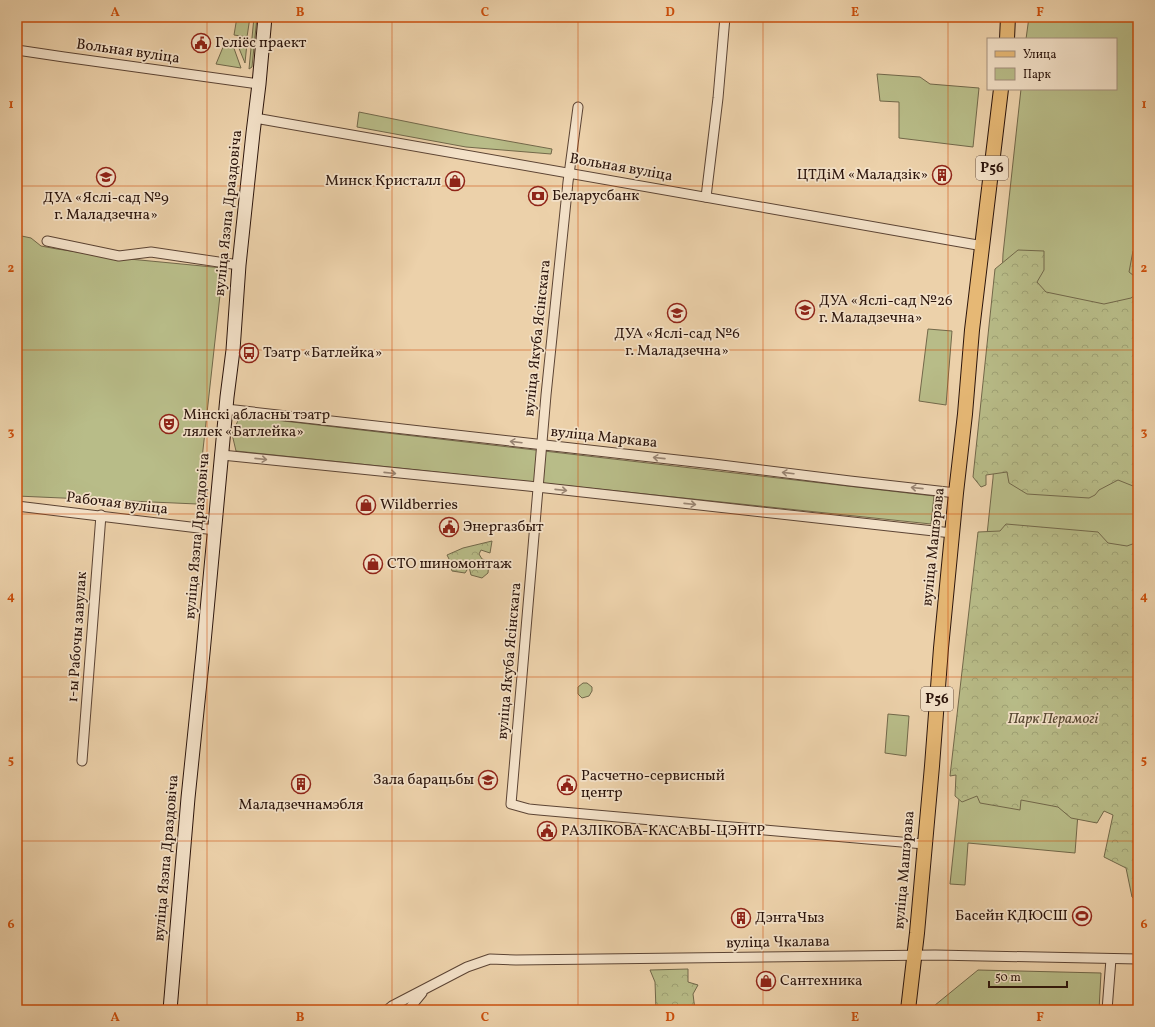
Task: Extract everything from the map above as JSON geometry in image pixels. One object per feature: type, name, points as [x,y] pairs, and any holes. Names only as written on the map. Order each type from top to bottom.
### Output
[{"type":"main road","points":[[1007,38],[1008,17]]},
{"type":"main road","name":"вуліца Машэрава","points":[[908,1010],[915,955],[941,648],[972,330],[1001,90]]},
{"type":"street","name":"вуліца Язэпа Драздовіча","points":[[170,1010],[188,798],[265,17]]},
{"type":"street","points":[[706,197],[718,98],[725,17]]},
{"type":"street","name":"Вольная вуліца","points":[[17,50],[259,84]]},
{"type":"street","name":"вуліца Якуба Ясінскага","points":[[578,107],[569,173],[542,445],[511,804],[539,810],[924,844]]},
{"type":"street","name":"Вольная вуліца","points":[[255,118],[983,246]]},
{"type":"street","points":[[47,241],[119,256],[151,252],[240,265]]},
{"type":"street","name":"вуліца Маркава","points":[[226,409],[956,493]]},
{"type":"street","points":[[222,455],[952,533]]},
{"type":"street","name":"Рабочая вуліца","points":[[17,506],[101,515],[214,530]]},
{"type":"street","name":"1-ы Рабочы завулак","points":[[82,761],[101,515]]},
{"type":"street","name":"вуліца Чкалава","points":[[388,1010],[392,1006],[467,967],[490,959],[516,960],[915,955],[1138,960]]},
{"type":"street","points":[[1107,1010],[1114,959]]},
{"type":"street","name":"вуліца Чкалава","points":[[408,1010],[425,989]]},
{"type":"green space","points":[[237,17],[250,17],[247,37],[234,35]]},
{"type":"green space","points":[[254,17],[257,17],[252,67],[249,69]]},
{"type":"green space","name":"Парк Перамогі","points":[[1029,17],[1138,17],[1138,803],[1079,800],[1075,853],[968,843],[965,885],[950,884],[993,478],[1003,254],[1021,90],[1117,90],[1117,38],[1026,38]]},
{"type":"green space","points":[[226,40],[231,40],[241,68],[216,64]]},
{"type":"green space","points":[[236,41],[247,43],[245,63]]},
{"type":"green space","points":[[877,74],[920,77],[930,84],[979,88],[973,147],[899,138],[899,102],[880,101]]},
{"type":"green space","points":[[359,112],[552,149],[551,154],[466,147],[357,127]]},
{"type":"green space","points":[[17,235],[31,238],[41,246],[57,249],[119,258],[223,268],[197,504],[17,496]]},
{"type":"green space","points":[[1018,250],[1044,251],[1044,270],[1037,282],[1046,292],[1104,304],[1131,298],[1138,293],[1138,488],[1118,480],[1099,490],[1095,495],[1089,498],[1027,494],[1009,483],[1007,472],[986,475],[986,485],[981,487],[973,477],[995,269]]},
{"type":"green space","points":[[1133,251],[1138,251],[1138,279],[1129,272]]},
{"type":"green space","points":[[928,329],[952,331],[946,405],[919,401]]},
{"type":"green space","points":[[240,416],[934,496],[931,524],[236,451],[232,434]]},
{"type":"green space","points":[[1006,524],[1098,532],[1108,543],[1127,546],[1138,542],[1138,902],[1132,897],[1126,868],[1104,857],[1113,815],[1104,811],[1097,823],[1071,818],[1058,807],[1021,800],[1020,810],[980,803],[977,796],[962,802],[955,796],[956,775],[950,776],[978,532],[1000,531]]},
{"type":"green space","points":[[492,541],[490,553],[481,550],[479,554],[482,559],[489,561],[488,573],[482,578],[471,575],[469,567],[465,573],[452,571],[447,555],[463,548]]},
{"type":"green space","points":[[583,683],[587,683],[592,687],[592,691],[589,696],[582,698],[578,694],[578,687]]},
{"type":"green space","points":[[888,714],[909,716],[906,756],[885,753]]},
{"type":"green space","points":[[688,969],[688,982],[698,985],[693,994],[695,1010],[656,1010],[655,982],[650,970]]},
{"type":"green space","points":[[978,970],[1101,973],[1099,1010],[929,1010]]},
{"type":"place","name":"Геліёс праект","points":[[201,43]]},
{"type":"place","name":"ЦТДіМ «Маладзік»","points":[[942,175]]},
{"type":"place","name":"ДУА «Яслі-сад №9 г. Маладзечна»","points":[[106,177]]},
{"type":"place","name":"Минск Кристалл","points":[[455,181]]},
{"type":"place","name":"Беларусбанк","points":[[538,196]]},
{"type":"place","name":"ДУА «Яслі-сад №26 г. Маладзечна»","points":[[805,310]]},
{"type":"place","name":"ДУА «Яслі-сад №6 г. Маладзечна»","points":[[677,313]]},
{"type":"place","name":"Тэатр «Батлейка»","points":[[249,353]]},
{"type":"place","name":"Мінскі абласны тэатр лялек «Батлейка»","points":[[169,424]]},
{"type":"place","name":"Wildberries","points":[[366,505]]},
{"type":"place","name":"Энергазбыт","points":[[449,527]]},
{"type":"place","name":"СТО шиномонтаж","points":[[373,564]]},
{"type":"place","name":"Зала барацьбы","points":[[488,780]]},
{"type":"place","name":"Маладзечнамэбля","points":[[301,784]]},
{"type":"place","name":"Расчетно-сервисный центр","points":[[567,785]]},
{"type":"place","name":"РАЗЛІКОВА-КАСАВЫ-ЦЭНТР","points":[[547,831]]},
{"type":"place","name":"Басейн КДЮСШ","points":[[1082,916]]},
{"type":"place","name":"ДэнтаЧыз","points":[[741,918]]},
{"type":"place","name":"Сантехника","points":[[766,981]]}]
